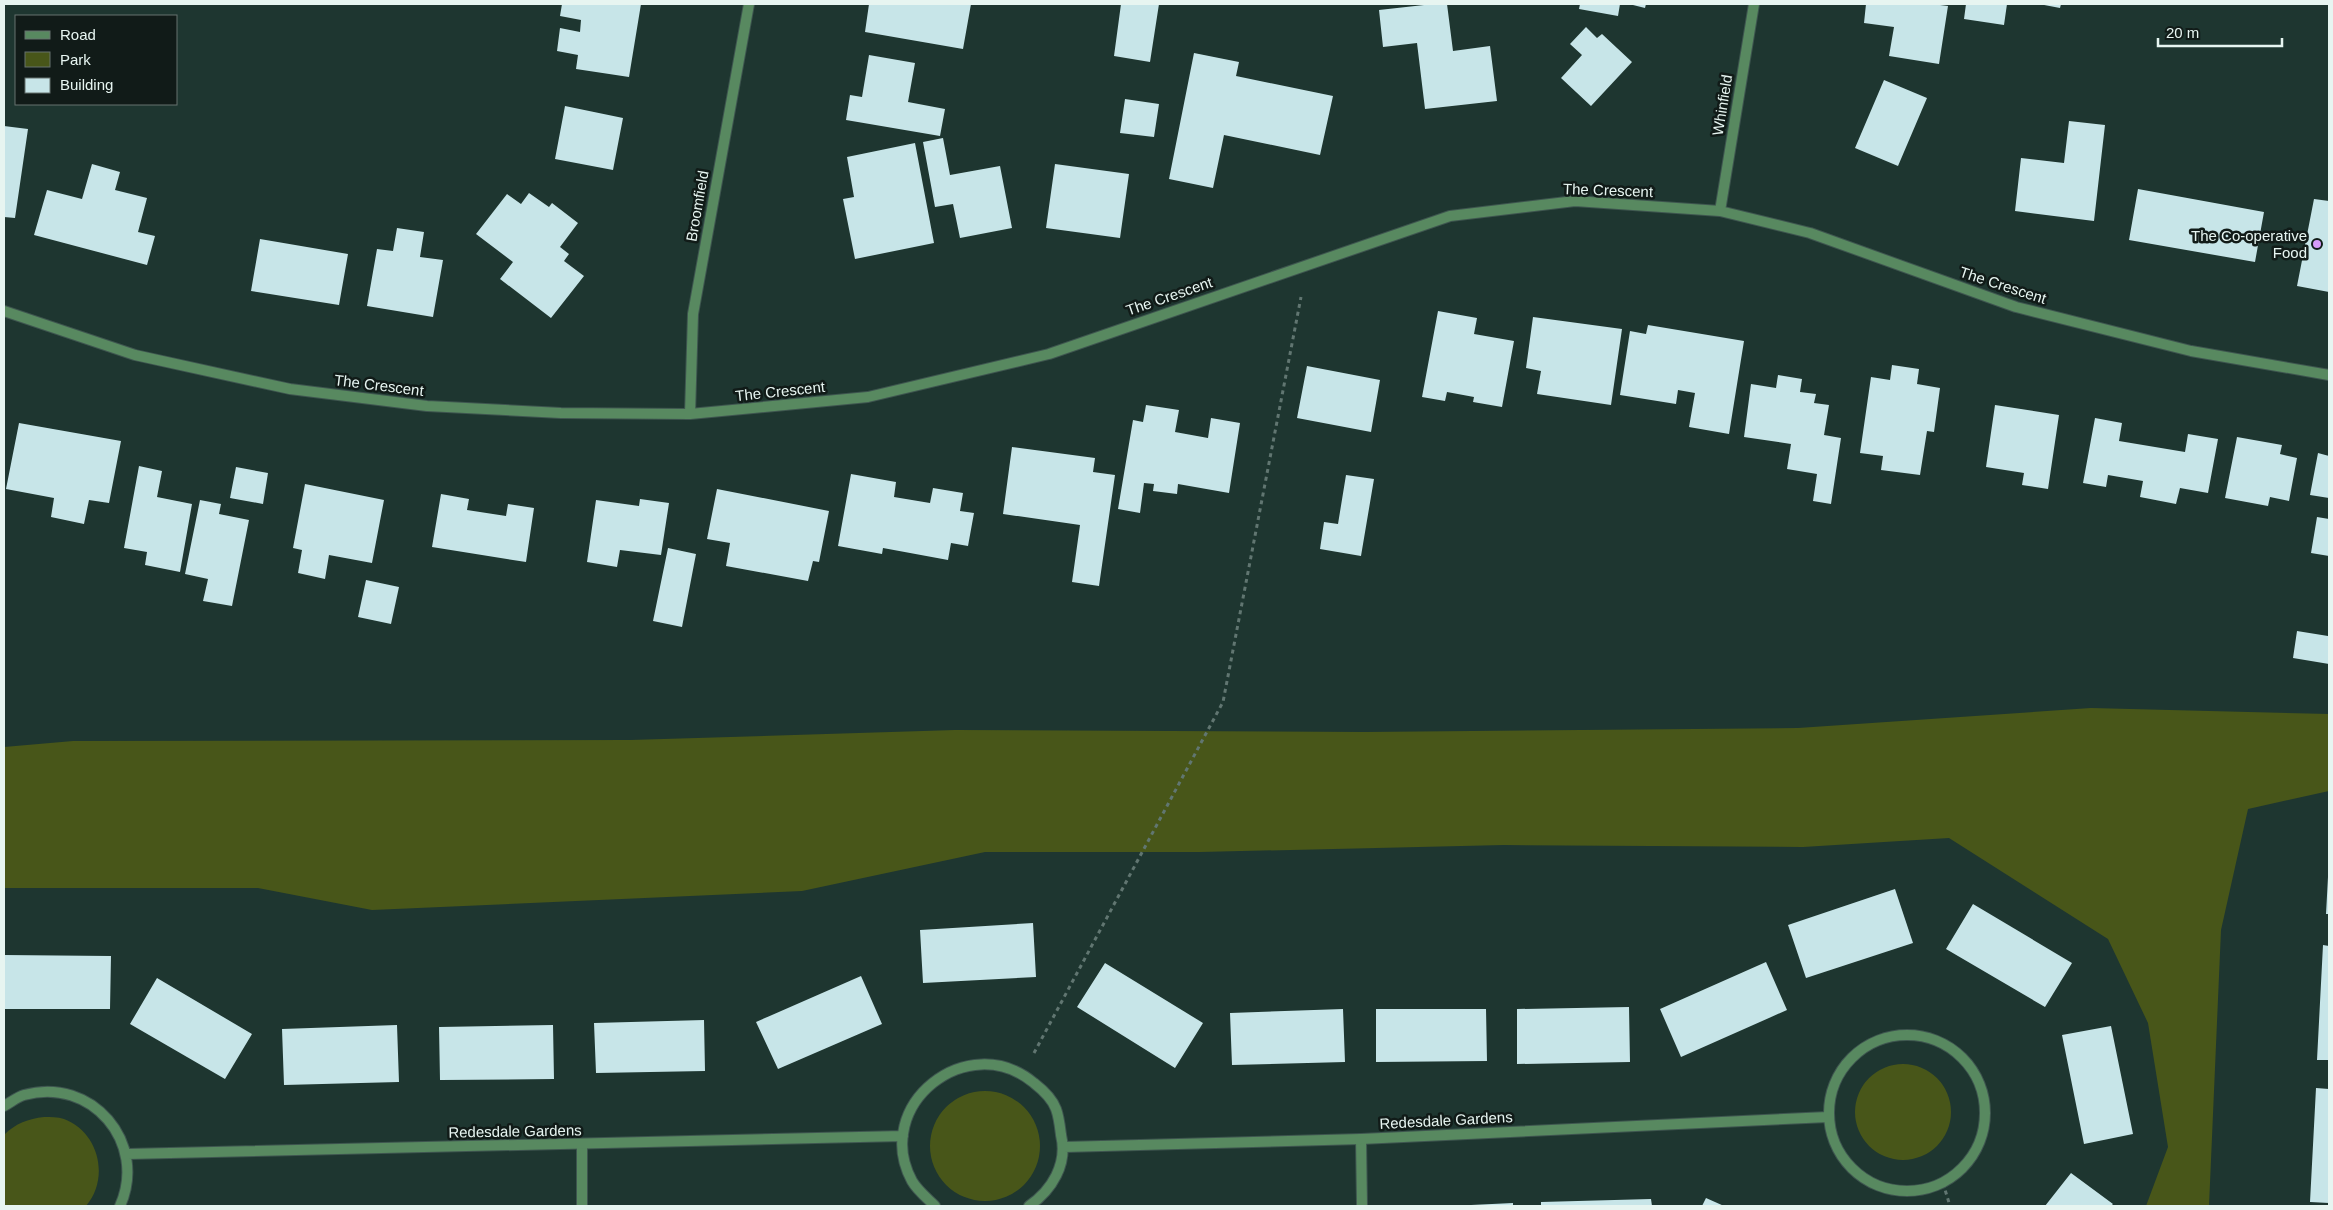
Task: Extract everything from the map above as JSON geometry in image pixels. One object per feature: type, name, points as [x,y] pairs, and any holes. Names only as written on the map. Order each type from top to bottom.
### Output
[{"type":"street","name":"Broomfield","points":[[690,414],[693,314],[749,4]]},
{"type":"street","name":"Whinfield","points":[[1720,211],[1754,4]]},
{"type":"street","name":"The Crescent","points":[[4,311],[135,355],[290,389],[426,406],[561,413],[690,414],[868,397],[1049,354],[1450,216],[1576,201],[1720,211],[1810,233],[2016,307],[2191,351],[2329,375]]},
{"type":"street","points":[[1890,1036],[1928,1036],[1953,1047],[1979,1079],[1987,1105],[1987,1120],[1973,1157],[1943,1183],[1916,1192],[1884,1188],[1860,1176],[1846,1162],[1833,1138],[1828,1117],[1832,1090],[1844,1065],[1864,1046],[1890,1036]]},
{"type":"street","points":[[935,1206],[912,1182],[904,1155],[903,1136],[910,1110],[929,1084],[953,1069],[974,1064],[1002,1065],[1023,1074],[1045,1092],[1056,1108],[1064,1147],[1058,1174],[1044,1196],[1029,1206]]},
{"type":"street","points":[[4,1106],[24,1095],[56,1092],[82,1099],[104,1114],[120,1136],[127,1154],[128,1182],[120,1206]]},
{"type":"street","name":"Redesdale Gardens","points":[[1064,1147],[1361,1138],[1828,1117]]},
{"type":"street","name":"Redesdale Gardens","points":[[127,1154],[903,1136]]},
{"type":"street","points":[[1361,1138],[1362,1206]]},
{"type":"street","points":[[582,1144],[582,1206]]},
{"type":"path","points":[[1023,1074],[1223,702],[1307,264]]},
{"type":"path","points":[[1943,1183],[1950,1206]]},
{"type":"green space","points":[[2091,708],[2329,714],[2329,791],[2248,809],[2221,930],[2209,1206],[2146,1206],[2168,1147],[2148,1023],[2108,939],[1949,838],[1803,847],[1504,845],[1200,852],[985,852],[802,891],[372,910],[258,888],[4,888],[4,747],[73,741],[630,740],[955,730],[1365,732],[1798,728]]},
{"type":"green space","points":[[1903,1064],[1921,1068],[1937,1078],[1947,1094],[1951,1112],[1947,1130],[1937,1146],[1921,1156],[1903,1160],[1885,1156],[1869,1146],[1859,1130],[1855,1112],[1859,1094],[1869,1078],[1885,1068]]},
{"type":"green space","points":[[985,1091],[1006,1095],[1024,1107],[1036,1125],[1040,1146],[1036,1167],[1024,1185],[1006,1197],[985,1201],[964,1197],[946,1185],[934,1167],[930,1146],[934,1125],[946,1107],[964,1095]]},
{"type":"green space","points":[[44,1117],[62,1118],[76,1125],[86,1134],[93,1145],[99,1170],[98,1182],[86,1206],[4,1206],[4,1135],[22,1122]]},
{"type":"building","points":[[562,4],[641,4],[629,77],[576,69],[578,55],[557,51],[560,28],[580,32],[581,20],[560,16]]},
{"type":"building","points":[[869,4],[971,4],[963,49],[865,32]]},
{"type":"building","points":[[1121,4],[1159,4],[1150,62],[1114,56]]},
{"type":"building","points":[[1447,4],[1453,51],[1490,46],[1497,101],[1425,109],[1417,43],[1383,47],[1379,10]]},
{"type":"building","points":[[1580,4],[1620,4],[1618,16],[1579,9]]},
{"type":"building","points":[[1629,4],[1646,4],[1645,8]]},
{"type":"building","points":[[1866,4],[1932,4],[1948,6],[1939,64],[1889,56],[1894,27],[1864,23]]},
{"type":"building","points":[[1966,4],[2007,4],[2004,25],[1964,19]]},
{"type":"building","points":[[2039,4],[2061,4],[2060,8]]},
{"type":"building","points":[[1586,27],[1597,38],[1602,34],[1632,62],[1591,106],[1561,78],[1582,55],[1570,44]]},
{"type":"building","points":[[1194,53],[1239,62],[1236,76],[1333,96],[1320,155],[1224,135],[1213,188],[1169,179]]},
{"type":"building","points":[[869,55],[915,63],[908,102],[945,109],[940,136],[846,120],[850,95],[862,97]]},
{"type":"building","points":[[1884,80],[1927,98],[1898,166],[1855,148]]},
{"type":"building","points":[[1125,99],[1159,104],[1154,137],[1120,133]]},
{"type":"building","points":[[565,106],[623,118],[613,170],[555,159]]},
{"type":"building","points":[[2069,121],[2105,125],[2094,221],[2015,211],[2021,158],[2064,163]]},
{"type":"building","points":[[4,126],[28,129],[15,218],[4,217]]},
{"type":"building","points":[[943,138],[950,175],[1000,166],[1012,228],[960,238],[953,204],[935,207],[923,142]]},
{"type":"building","points":[[915,143],[934,243],[855,259],[843,199],[854,197],[847,157]]},
{"type":"building","points":[[92,164],[120,172],[115,190],[147,198],[138,232],[155,236],[147,265],[34,235],[47,190],[82,199]]},
{"type":"building","points":[[1055,164],[1129,174],[1120,238],[1046,228]]},
{"type":"building","points":[[2138,189],[2264,212],[2255,262],[2129,240]]},
{"type":"building","points":[[529,193],[549,207],[552,203],[578,223],[560,247],[569,254],[564,261],[584,276],[551,318],[500,279],[513,262],[476,234],[507,194],[521,204]]},
{"type":"building","name":"The Co-operative Food","points":[[2314,199],[2329,201],[2329,292],[2297,286]]},
{"type":"building","points":[[397,228],[424,232],[420,257],[443,260],[433,317],[367,306],[377,249],[393,251]]},
{"type":"building","points":[[260,239],[348,254],[339,305],[251,291]]},
{"type":"building","points":[[1438,311],[1477,318],[1474,334],[1514,341],[1502,407],[1473,402],[1474,397],[1447,392],[1445,401],[1422,397]]},
{"type":"building","points":[[1533,317],[1622,329],[1611,405],[1537,394],[1541,371],[1526,368]]},
{"type":"building","points":[[1648,325],[1744,341],[1729,434],[1689,427],[1695,393],[1678,390],[1676,404],[1620,395],[1630,331],[1646,334]]},
{"type":"building","points":[[1892,365],[1919,369],[1917,384],[1940,388],[1934,432],[1927,431],[1920,475],[1881,470],[1883,456],[1860,453],[1871,377],[1890,380]]},
{"type":"building","points":[[1307,366],[1380,380],[1371,432],[1297,418]]},
{"type":"building","points":[[1778,375],[1802,379],[1800,392],[1816,394],[1814,403],[1829,405],[1824,435],[1841,438],[1831,504],[1813,501],[1817,474],[1787,469],[1791,444],[1744,437],[1751,384],[1776,388]]},
{"type":"building","points":[[1146,405],[1179,410],[1175,432],[1208,438],[1211,418],[1240,423],[1229,493],[1178,484],[1177,494],[1153,491],[1154,484],[1144,483],[1140,513],[1118,509],[1133,420],[1143,422]]},
{"type":"building","points":[[1995,405],[2059,415],[2048,489],[2022,485],[2024,473],[1986,467]]},
{"type":"building","points":[[2095,418],[2122,423],[2119,441],[2185,452],[2188,434],[2218,439],[2208,493],[2180,488],[2176,504],[2140,497],[2143,481],[2108,475],[2106,487],[2083,483]]},
{"type":"building","points":[[19,423],[121,441],[109,503],[89,500],[84,524],[51,517],[54,498],[6,489]]},
{"type":"building","points":[[2237,437],[2282,445],[2280,454],[2297,458],[2289,501],[2270,497],[2268,506],[2225,498]]},
{"type":"building","points":[[1012,447],[1095,458],[1093,472],[1115,475],[1099,586],[1072,582],[1080,525],[1003,514]]},
{"type":"building","points":[[2318,453],[2329,456],[2329,498],[2310,495]]},
{"type":"building","points":[[139,466],[162,471],[157,497],[192,504],[180,572],[145,565],[147,552],[124,548]]},
{"type":"building","points":[[236,467],[268,473],[263,504],[230,498]]},
{"type":"building","points":[[851,474],[896,482],[894,497],[930,503],[933,488],[963,493],[960,511],[974,513],[968,546],[951,543],[948,560],[883,548],[882,554],[838,546]]},
{"type":"building","points":[[1346,475],[1374,479],[1361,556],[1320,549],[1324,522],[1338,524]]},
{"type":"building","points":[[305,484],[384,500],[372,563],[329,555],[325,579],[298,573],[302,550],[293,548]]},
{"type":"building","points":[[717,489],[829,511],[819,562],[813,561],[808,581],[726,566],[730,543],[707,539]]},
{"type":"building","points":[[441,494],[469,499],[467,510],[506,516],[508,504],[534,508],[526,562],[432,547]]},
{"type":"building","points":[[640,499],[669,503],[661,555],[620,550],[617,567],[587,562],[596,500],[639,506]]},
{"type":"building","points":[[200,500],[221,504],[219,514],[249,520],[232,606],[203,601],[208,579],[185,574]]},
{"type":"building","points":[[2317,517],[2329,519],[2329,556],[2311,553]]},
{"type":"building","points":[[668,548],[696,554],[682,627],[653,621]]},
{"type":"building","points":[[366,580],[399,587],[391,624],[358,617]]},
{"type":"building","points":[[2297,631],[2328,636],[2329,632],[2329,664],[2293,658]]},
{"type":"building","points":[[2328,877],[2329,914],[2326,914]]},
{"type":"building","points":[[1895,889],[1913,943],[1806,978],[1788,925]]},
{"type":"building","points":[[1973,904],[2072,963],[2045,1007],[1946,949]]},
{"type":"building","points":[[1033,923],[1036,977],[923,983],[920,930]]},
{"type":"building","points":[[2323,945],[2329,946],[2329,1060],[2317,1060]]},
{"type":"building","points":[[4,955],[111,956],[110,1009],[4,1009]]},
{"type":"building","points":[[1766,962],[1787,1010],[1681,1057],[1660,1009]]},
{"type":"building","points":[[1105,963],[1203,1023],[1175,1068],[1077,1007]]},
{"type":"building","points":[[861,976],[882,1024],[778,1069],[756,1022]]},
{"type":"building","points":[[157,978],[252,1034],[225,1079],[130,1024]]},
{"type":"building","points":[[1629,1007],[1630,1062],[1517,1064],[1517,1009]]},
{"type":"building","points":[[1343,1009],[1345,1062],[1232,1065],[1230,1013]]},
{"type":"building","points":[[1376,1009],[1486,1009],[1487,1061],[1376,1062]]},
{"type":"building","points":[[704,1020],[705,1071],[596,1073],[594,1023]]},
{"type":"building","points":[[397,1025],[399,1082],[284,1085],[282,1029]]},
{"type":"building","points":[[553,1025],[554,1079],[440,1080],[439,1027]]},
{"type":"building","points":[[2111,1026],[2133,1134],[2084,1144],[2062,1035]]},
{"type":"building","points":[[2316,1088],[2329,1089],[2329,1203],[2310,1202]]},
{"type":"building","points":[[2071,1173],[2113,1204],[2111,1206],[2045,1206]]},
{"type":"building","points":[[1706,1198],[1724,1206],[1702,1206]]},
{"type":"building","points":[[1651,1199],[1652,1206],[1541,1206],[1541,1202]]},
{"type":"building","points":[[1513,1203],[1513,1206],[1471,1206],[1471,1205]]},
{"type":"place","name":"The Co-operative Food","points":[[2317,244]]}]
